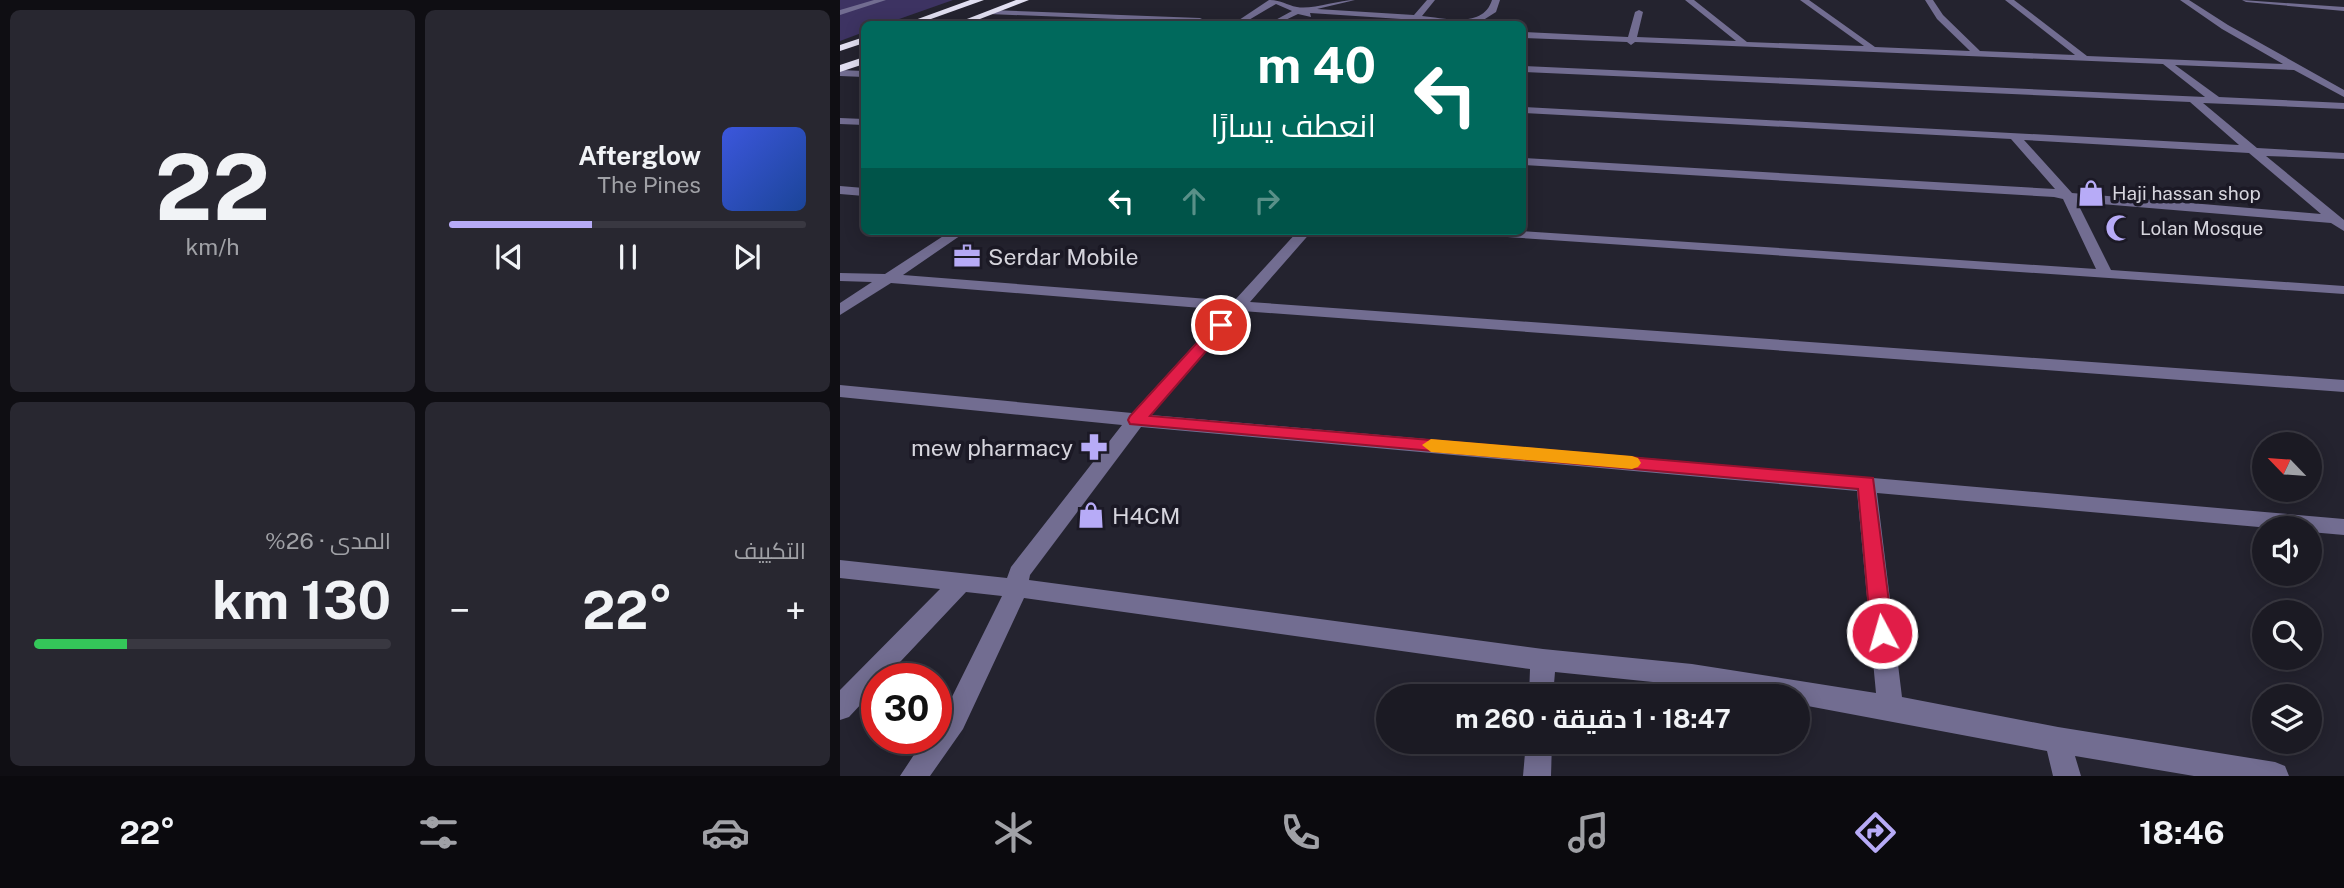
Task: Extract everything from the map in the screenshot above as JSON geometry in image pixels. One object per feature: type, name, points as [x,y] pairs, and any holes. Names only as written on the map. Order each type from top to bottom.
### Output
[{"type":"highway","points":[[918,21],[979,0]]},
{"type":"highway","points":[[968,21],[1024,0]]},
{"type":"highway","points":[[840,48],[861,41]]},
{"type":"highway","points":[[840,71],[861,61]]},
{"type":"street","points":[[840,13],[882,0]]},
{"type":"street","points":[[1242,21],[1275,0],[1317,19],[1343,21]]},
{"type":"street","points":[[1278,21],[1299,10],[1351,0]]},
{"type":"street","points":[[1416,18],[1430,0]]},
{"type":"street","points":[[1476,21],[1493,10],[1496,0]]},
{"type":"street","points":[[1689,0],[1746,45]]},
{"type":"street","points":[[1804,0],[1857,36],[1874,51]]},
{"type":"street","points":[[1929,0],[1940,17],[1979,55]]},
{"type":"street","points":[[2009,0],[2084,58]]},
{"type":"street","points":[[2184,0],[2225,27],[2344,94]]},
{"type":"street","points":[[2246,0],[2344,9]]},
{"type":"street","points":[[1299,10],[1450,21]]},
{"type":"street","points":[[992,12],[1199,21]]},
{"type":"street","points":[[1631,41],[1639,12]]},
{"type":"street","points":[[1526,35],[2297,67]]},
{"type":"street","points":[[2166,62],[2217,100]]},
{"type":"street","points":[[1526,69],[2344,106]]},
{"type":"street","points":[[840,71],[861,74]]},
{"type":"street","points":[[2192,99],[2340,224]]},
{"type":"street","points":[[1526,110],[2344,156]]},
{"type":"street","points":[[840,121],[861,122]]},
{"type":"street","points":[[2016,138],[2068,197],[2106,274]]},
{"type":"street","points":[[1526,161],[2054,193],[2068,197],[2340,224]]},
{"type":"street","points":[[840,190],[861,192]]},
{"type":"street","points":[[840,310],[954,235]]},
{"type":"street","points":[[914,776],[954,720],[1017,588],[1019,573],[1136,420],[1301,235]]},
{"type":"street","points":[[1526,235],[2344,290]]},
{"type":"street","points":[[840,277],[887,278],[2344,386]]},
{"type":"street","points":[[840,391],[1136,420],[2344,527]]},
{"type":"street","points":[[1866,483],[1890,708]]},
{"type":"street","points":[[840,569],[1017,588],[1544,660],[1692,675],[2275,776]]},
{"type":"street","points":[[840,708],[961,582]]},
{"type":"street","points":[[1542,684],[1544,660]]},
{"type":"street","points":[[2058,740],[2067,776]]},
{"type":"street","points":[[1537,776],[1538,754]]},
{"type":"shaded area","points":[[840,0],[953,0],[894,21],[861,21],[861,33],[840,41]]},
{"type":"slow traffic","points":[[1431,445],[1632,463]]},
{"type":"place","name":"Haji hassan shop","points":[[2091,193]]},
{"type":"place","name":"Lolan Mosque","points":[[2119,228]]},
{"type":"place","name":"Serdar Mobile","points":[[967,256]]},
{"type":"place","name":"mew pharmacy","points":[[1094,447]]},
{"type":"place","name":"H4CM","points":[[1091,515]]},
{"type":"route","points":[[1221,325],[1136,420],[1866,483],[1882,633]]}]
